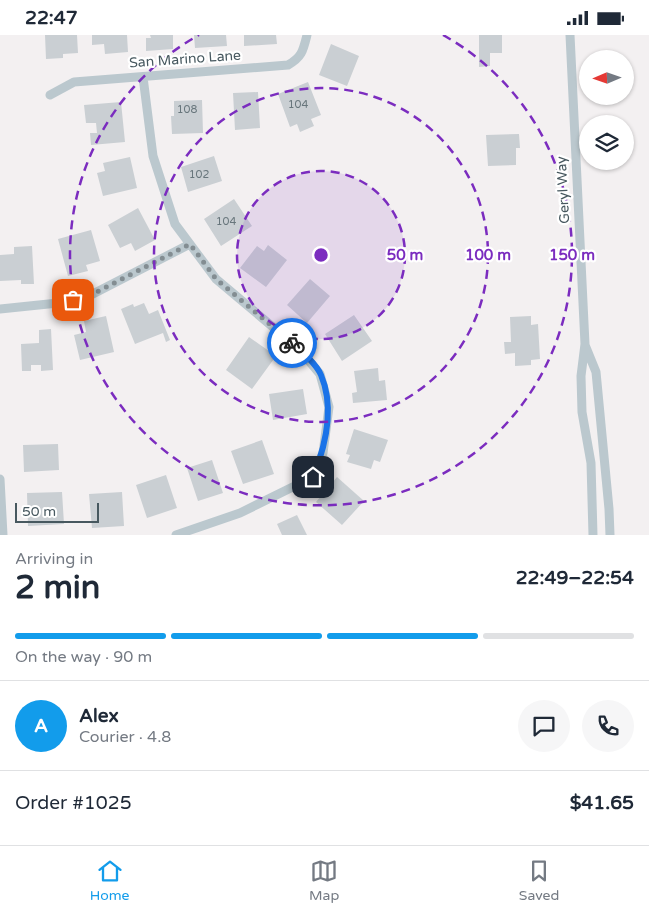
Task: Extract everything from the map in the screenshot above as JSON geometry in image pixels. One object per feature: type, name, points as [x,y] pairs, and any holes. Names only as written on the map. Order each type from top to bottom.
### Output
[{"type":"street","name":"San Marino Lane","points":[[50,95],[74,82],[288,65],[298,59],[304,49],[306,35]]},
{"type":"street","name":"Geryl Way","points":[[570,35],[585,344],[580,376],[582,412],[590,457],[593,535]]},
{"type":"street","points":[[143,77],[152,157],[174,224],[216,279],[299,349],[315,367],[320,374],[329,407],[323,453],[313,477],[240,513],[176,535]]},
{"type":"street","points":[[0,309],[58,303],[87,297],[190,244]]},
{"type":"street","name":"Geryl Way","points":[[585,344],[596,372],[610,535]]},
{"type":"street","points":[[590,457],[603,457]]},
{"type":"street","points":[[0,479],[3,535]]},
{"type":"building","points":[[45,35],[77,35],[78,53],[63,54],[63,58],[46,59]]},
{"type":"building","points":[[92,35],[127,35],[128,52],[105,54],[104,44],[92,45]]},
{"type":"building","points":[[150,35],[173,35],[173,49],[146,51],[146,38],[151,38]]},
{"type":"building","points":[[194,35],[226,35],[227,46],[195,48]]},
{"type":"building","points":[[244,35],[276,35],[277,44],[244,46]]},
{"type":"building","points":[[479,35],[502,35],[502,53],[490,53],[490,66],[479,67]]},
{"type":"building","points":[[331,44],[359,56],[347,86],[319,75]]},
{"type":"building","points":[[308,82],[321,115],[311,119],[314,126],[300,132],[297,124],[290,127],[278,94]]},
{"type":"building","points":[[258,92],[260,128],[235,130],[233,93]]},
{"type":"building","points":[[202,100],[203,133],[172,134],[171,116],[174,116],[174,101]]},
{"type":"building","points":[[121,102],[125,142],[91,145],[90,133],[97,133],[96,123],[86,123],[84,105]]},
{"type":"building","points":[[519,134],[520,148],[516,148],[516,165],[488,166],[486,135]]},
{"type":"building","points":[[214,156],[222,181],[188,192],[181,167]]},
{"type":"building","points":[[130,157],[137,188],[103,196],[97,173],[105,171],[103,163]]},
{"type":"building","points":[[234,199],[252,226],[221,246],[204,219]]},
{"type":"building","points":[[138,208],[155,240],[135,251],[131,243],[120,248],[108,225]]},
{"type":"building","points":[[91,230],[100,261],[86,265],[88,271],[68,276],[58,239]]},
{"type":"building","points":[[268,245],[287,260],[266,287],[240,268],[257,246],[264,251]]},
{"type":"building","points":[[32,246],[34,284],[21,284],[21,280],[0,281],[0,255],[14,254],[14,247]]},
{"type":"building","points":[[310,279],[330,296],[307,323],[287,305]]},
{"type":"building","points":[[144,303],[149,314],[158,310],[170,340],[166,342],[163,333],[135,344],[121,309],[133,304],[134,307]]},
{"type":"building","points":[[354,315],[372,341],[342,361],[325,334]]},
{"type":"building","points":[[106,316],[114,352],[80,360],[74,335],[86,332],[84,321]]},
{"type":"building","points":[[531,316],[531,325],[538,324],[540,359],[531,360],[531,365],[515,366],[515,353],[505,354],[504,342],[511,342],[510,317]]},
{"type":"building","points":[[51,329],[53,370],[41,371],[41,365],[31,365],[31,371],[22,371],[21,344],[39,343],[39,330]]},
{"type":"building","points":[[249,337],[276,356],[252,389],[226,370]]},
{"type":"building","points":[[378,368],[379,381],[385,380],[387,400],[353,403],[352,393],[357,392],[354,371]]},
{"type":"building","points":[[303,389],[307,414],[273,420],[269,394]]},
{"type":"building","points":[[354,429],[388,440],[380,462],[374,460],[371,469],[347,462],[350,455],[346,454]]},
{"type":"building","points":[[262,440],[274,474],[243,484],[231,451]]},
{"type":"building","points":[[58,444],[59,470],[24,472],[23,445]]},
{"type":"building","points":[[212,460],[223,493],[198,501],[187,468]]},
{"type":"building","points":[[166,475],[177,508],[147,518],[136,485]]},
{"type":"building","points":[[337,477],[364,501],[342,525],[316,502]]},
{"type":"building","points":[[62,492],[64,524],[28,526],[27,493]]},
{"type":"building","points":[[122,492],[124,526],[92,528],[89,494]]},
{"type":"building","points":[[297,515],[307,535],[282,535],[277,524]]},
{"type":"way so far","points":[[73,300],[87,297],[190,244],[216,279],[292,343]]},
{"type":"route","points":[[292,343],[320,374],[329,407],[323,453],[313,477]]}]
